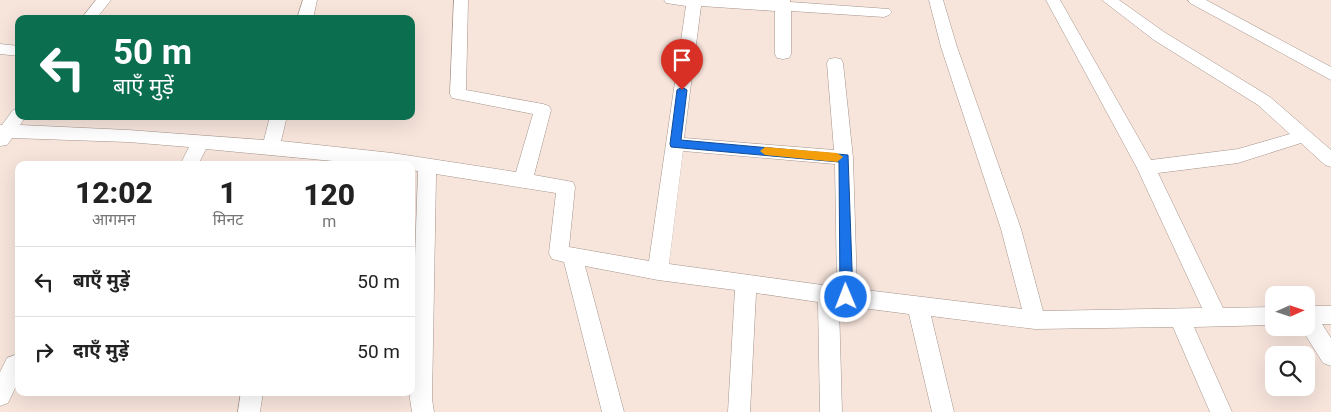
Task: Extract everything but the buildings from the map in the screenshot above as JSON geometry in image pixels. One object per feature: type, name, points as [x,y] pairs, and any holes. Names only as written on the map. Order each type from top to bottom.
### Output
[{"type":"street","points":[[91,15],[104,0]]},
{"type":"street","points":[[306,15],[310,0]]},
{"type":"street","points":[[461,0],[458,94],[543,110],[523,180]]},
{"type":"street","points":[[671,0],[783,3],[884,12]]},
{"type":"street","points":[[936,0],[952,56],[1011,228],[1035,320]]},
{"type":"street","points":[[1053,0],[1146,168],[1217,317]]},
{"type":"street","points":[[1109,0],[1159,36],[1264,101],[1331,160]]},
{"type":"street","points":[[1195,0],[1331,74]]},
{"type":"street","points":[[658,271],[694,1]]},
{"type":"street","points":[[782,54],[783,3]]},
{"type":"street","points":[[0,49],[15,51]]},
{"type":"street","points":[[831,412],[844,158],[835,62]]},
{"type":"street","points":[[2,134],[15,119]]},
{"type":"street","points":[[271,147],[278,120]]},
{"type":"street","points":[[2,134],[128,136],[271,147],[289,157],[350,161]]},
{"type":"street","points":[[1146,168],[1238,156],[1304,136]]},
{"type":"street","points":[[191,161],[201,142]]},
{"type":"street","points":[[675,144],[844,158]]},
{"type":"street","points":[[415,165],[566,187],[559,254],[658,271],[837,296],[1035,320],[1265,316]]},
{"type":"street","points":[[423,412],[421,399],[427,166]]},
{"type":"street","points":[[572,256],[613,412]]},
{"type":"street","points":[[739,412],[746,283]]},
{"type":"street","points":[[918,306],[943,412]]},
{"type":"street","points":[[1315,316],[1331,315]]},
{"type":"street","points":[[1180,318],[1222,412]]},
{"type":"street","points":[[1315,331],[1331,356]]},
{"type":"street","points":[[0,395],[11,365]]},
{"type":"street","points":[[249,412],[251,396]]},
{"type":"slow traffic","points":[[765,151],[837,157]]},
{"type":"route","points":[[682,90],[675,144],[844,158],[846,297]]}]
